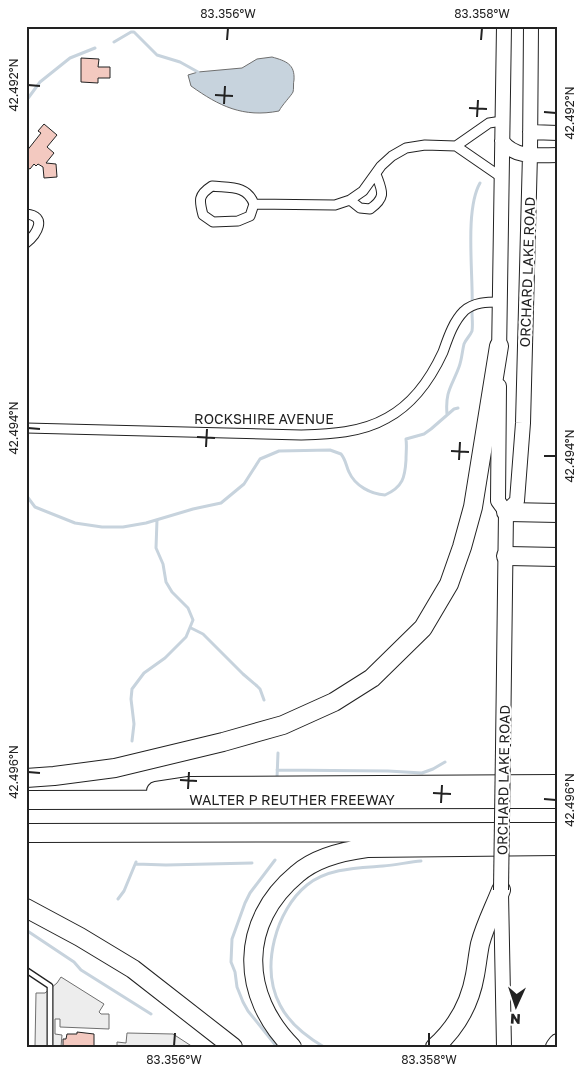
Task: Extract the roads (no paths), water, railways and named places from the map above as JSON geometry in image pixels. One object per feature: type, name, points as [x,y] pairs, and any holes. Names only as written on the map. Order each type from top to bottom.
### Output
[{"type":"highway","points":[[26,778],[114,768],[223,742],[283,725],[334,702],[372,678],[423,628],[449,584],[462,548],[473,507],[499,338]]},
{"type":"highway","points":[[506,512],[558,513]]},
{"type":"highway","points":[[506,556],[558,557]]},
{"type":"highway","points":[[93,800],[189,786],[558,784]]},
{"type":"highway","name":"WALTER P REUTHER FREEWAY","points":[[26,800],[558,799]]},
{"type":"highway","points":[[26,833],[558,832]]},
{"type":"highway","points":[[292,1047],[269,1020],[258,997],[253,974],[254,948],[259,925],[273,899],[298,873],[322,860],[349,851],[367,848],[558,846]]},
{"type":"highway","points":[[435,1047],[462,1015],[470,996],[480,945],[501,890]]},
{"type":"highway","points":[[26,908],[80,936],[133,969],[233,1047]]},
{"type":"highway","points":[[555,1047],[558,1043]]},
{"type":"main road","name":"ORCHARD LAKE ROAD","points":[[504,26],[498,501],[506,512],[501,890],[504,1047]]},
{"type":"main road","name":"ORCHARD LAKE ROAD","points":[[506,512],[517,501],[523,423],[530,154],[531,26]]},
{"type":"main road","points":[[530,132],[558,133]]},
{"type":"main road","points":[[502,141],[512,152],[558,155]]},
{"type":"main road","points":[[499,338],[512,345],[518,344],[526,330]]},
{"type":"street","points":[[456,146],[489,123],[502,121]]},
{"type":"street","points":[[254,204],[335,205],[350,200],[363,191],[381,166],[392,156],[406,148],[425,145],[456,146],[501,177]]},
{"type":"street","points":[[350,200],[360,208],[370,209],[379,202],[382,193],[376,174]]},
{"type":"street","points":[[212,186],[241,189],[251,195],[254,204],[250,216],[238,221],[213,222],[202,215],[199,201],[203,191],[212,186]]},
{"type":"street","points":[[26,214],[33,215],[38,220],[39,225],[38,232],[26,242]]},
{"type":"street","name":"ROCKSHIRE AVENUE","points":[[26,428],[301,435],[332,434],[354,430],[387,418],[412,398],[434,368],[453,327],[464,311],[472,305],[483,302],[500,302]]},
{"type":"lane","points":[[26,970],[50,986],[50,1047]]},
{"type":"waterway","points":[[114,42],[134,32],[157,55],[180,62],[198,72]]},
{"type":"waterway","points":[[26,101],[40,82],[70,58],[95,48]]},
{"type":"waterway","points":[[447,414],[448,394],[460,364],[464,344],[472,331],[471,227],[475,195],[480,183]]},
{"type":"waterway","points":[[26,495],[35,507],[75,523],[102,527],[123,527],[146,523],[221,503],[244,484],[260,459],[279,451],[330,450],[341,454],[352,477],[359,485],[374,493],[385,495],[396,489],[404,476],[406,439],[424,434],[454,409],[458,408]]},
{"type":"waterway","points":[[558,415],[558,423]]},
{"type":"waterway","points":[[132,741],[134,724],[131,699],[132,689],[144,673],[165,658],[186,637],[193,620],[188,608],[172,592],[166,582],[163,564],[156,548],[157,520]]},
{"type":"waterway","points":[[191,628],[203,634],[257,686],[264,700]]},
{"type":"waterway","points":[[277,778],[278,753]]},
{"type":"waterway","points":[[277,770],[422,773],[445,762]]},
{"type":"waterway","points":[[275,860],[250,893],[245,903],[232,939],[231,962],[243,1002],[277,1047]]},
{"type":"waterway","points":[[324,1047],[293,1024],[280,1005],[274,990],[271,974],[274,940],[287,909],[307,885],[324,875],[354,868],[388,866],[421,861]]},
{"type":"waterway","points":[[118,899],[124,891],[136,862]]},
{"type":"waterway","points":[[136,864],[252,863]]},
{"type":"waterway","points":[[26,930],[74,962],[81,970],[151,1014]]}]
